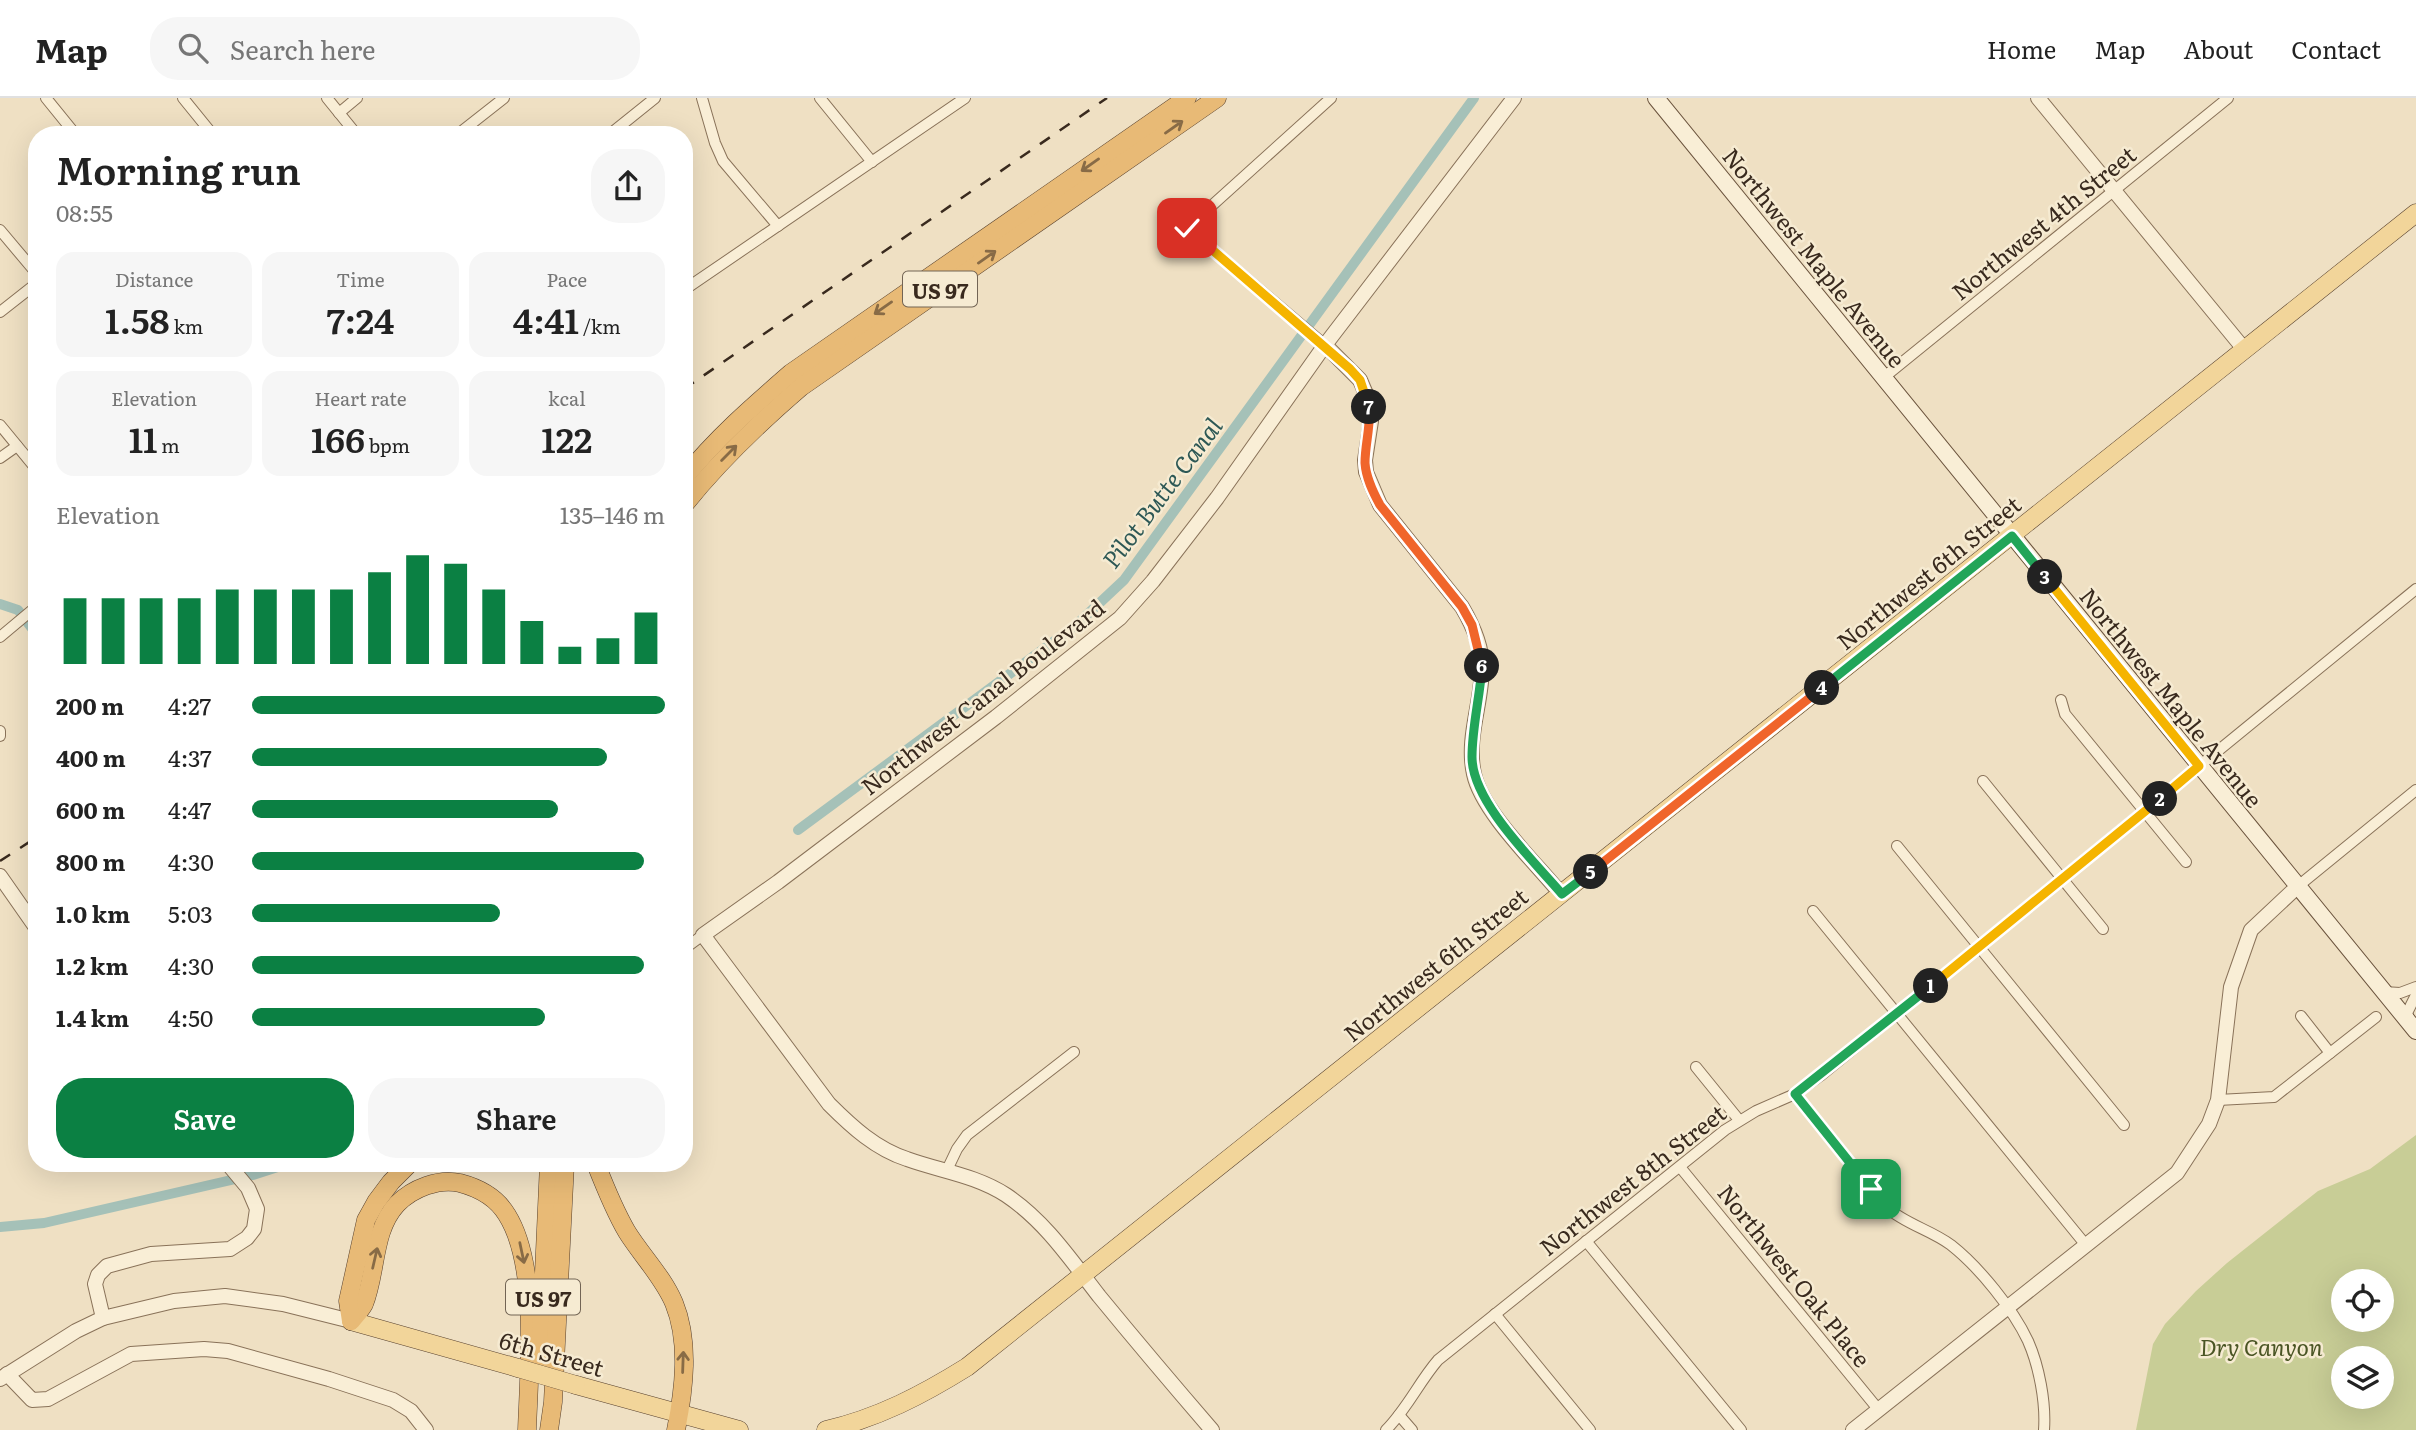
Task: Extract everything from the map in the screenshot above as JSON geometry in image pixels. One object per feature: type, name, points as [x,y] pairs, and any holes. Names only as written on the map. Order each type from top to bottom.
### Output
[{"type":"highway","name":"US 97","points":[[693,467],[741,417],[791,373],[1187,98]]},
{"type":"highway","name":"US 97","points":[[693,494],[745,437],[801,387],[1217,98]]},
{"type":"highway","points":[[351,1321],[348,1301],[366,1220],[376,1202],[402,1172]]},
{"type":"highway","name":"US 97","points":[[530,1430],[538,1383],[549,1172]]},
{"type":"highway","name":"US 97","points":[[549,1430],[553,1402],[565,1172]]},
{"type":"highway","points":[[599,1172],[628,1233],[674,1302],[683,1333],[678,1422]]},
{"type":"highway","points":[[351,1321],[363,1305],[380,1235],[386,1220],[398,1204],[415,1191],[434,1183],[456,1182],[476,1188],[491,1197],[512,1224],[523,1259],[527,1285],[530,1430]]},
{"type":"main road","name":"Northwest Maple Avenue","points":[[1656,98],[2414,1028]]},
{"type":"main road","name":"Northwest 6th Street","points":[[826,1430],[876,1415],[925,1394],[967,1367],[2416,213]]},
{"type":"main road","name":"6th Street","points":[[351,1321],[576,1385],[678,1422],[739,1430]]},
{"type":"street","points":[[46,98],[69,126]]},
{"type":"street","points":[[183,98],[206,126]]},
{"type":"street","points":[[327,98],[350,126]]},
{"type":"street","points":[[339,113],[357,98]]},
{"type":"street","points":[[468,126],[504,98]]},
{"type":"street","points":[[620,126],[655,98]]},
{"type":"street","points":[[702,98],[723,161],[778,226]]},
{"type":"street","points":[[820,98],[872,162]]},
{"type":"street","points":[[693,284],[965,98]]},
{"type":"street","points":[[1331,98],[1187,228],[1322,343],[1360,380],[1369,401],[1371,421],[1365,460],[1366,472],[1380,505],[1462,607],[1472,625],[1482,664],[1473,740],[1475,777],[1495,815],[1562,894]]},
{"type":"street","name":"Northwest Canal Boulevard","points":[[693,942],[778,882],[987,724],[1120,618],[1153,581],[1217,498],[1322,343],[1514,98]]},
{"type":"street","points":[[2038,98],[2244,349]]},
{"type":"street","name":"Northwest 4th Street","points":[[1883,378],[2228,98]]},
{"type":"street","points":[[0,230],[28,263]]},
{"type":"street","points":[[0,312],[28,290]]},
{"type":"street","points":[[0,425],[28,459]]},
{"type":"street","points":[[0,458],[17,446]]},
{"type":"street","name":"Northwest 8th Street","points":[[1385,1430],[1399,1415],[1438,1360],[1739,1120],[1795,1094],[1898,1013],[2416,589]]},
{"type":"street","points":[[0,637],[28,614]]},
{"type":"street","points":[[2061,700],[2065,714],[2186,862]]},
{"type":"street","points":[[1983,780],[2103,929]]},
{"type":"street","points":[[1853,1430],[2177,1172],[2210,1124],[2218,1100],[2231,987],[2251,930],[2297,887],[2416,790]]},
{"type":"street","points":[[1897,846],[2124,1125]]},
{"type":"street","points":[[0,877],[28,916]]},
{"type":"street","points":[[1813,911],[2085,1244]]},
{"type":"street","points":[[703,935],[830,1104],[848,1123],[879,1146],[904,1158],[984,1182],[1026,1210],[1048,1231],[1153,1362],[1212,1430]]},
{"type":"street","points":[[2384,992],[2400,993],[2416,987]]},
{"type":"street","points":[[2414,1028],[2407,1013],[2416,995]]},
{"type":"street","points":[[2301,1016],[2330,1053]]},
{"type":"street","points":[[2218,1100],[2274,1097],[2376,1017]]},
{"type":"street","points":[[947,1171],[967,1135],[1074,1052]]},
{"type":"street","points":[[1696,1067],[1739,1120]]},
{"type":"street","points":[[1795,1094],[1886,1207],[1949,1244],[1970,1263],[2007,1306],[2028,1341],[2034,1361],[2045,1416],[2044,1430]]},
{"type":"street","name":"Northwest Oak Place","points":[[1680,1167],[1878,1409]]},
{"type":"street","points":[[103,1318],[95,1284],[98,1275],[107,1266],[151,1254],[230,1249],[247,1238],[254,1229],[257,1209],[248,1188],[235,1172]]},
{"type":"street","points":[[1586,1241],[1741,1430]]},
{"type":"street","points":[[351,1321],[283,1304],[225,1296],[174,1301],[103,1318],[76,1331],[4,1376],[32,1400],[48,1399],[131,1354],[204,1349],[228,1352],[329,1379],[393,1400],[411,1411],[426,1430]]},
{"type":"street","points":[[1495,1314],[1590,1430]]},
{"type":"street","points":[[1399,1415],[1412,1430]]},
{"type":"green space","name":"Dry Canyon","points":[[2416,1135],[2416,1430],[2136,1430],[2153,1344],[2165,1324],[2227,1263],[2318,1191],[2370,1169]]},
{"type":"waterway","name":"Pilot Butte Canal","points":[[798,830],[1076,625],[1124,580],[1474,98]]},
{"type":"waterway","name":"Pilot Butte Canal","points":[[0,604],[18,610],[28,623]]},
{"type":"waterway","points":[[0,1227],[44,1223],[262,1172]]},
{"type":"railway","points":[[693,383],[1107,98]]},
{"type":"railway","points":[[0,861],[28,843]]},
{"type":"route","points":[[1187,228],[1319,340],[1360,380],[1369,401],[1371,421],[1365,460],[1371,486],[1380,505],[1462,607],[1472,625],[1482,664],[1473,740],[1475,777],[1495,815],[1562,894],[2012,536],[2199,766],[1795,1094],[1871,1189]]}]
